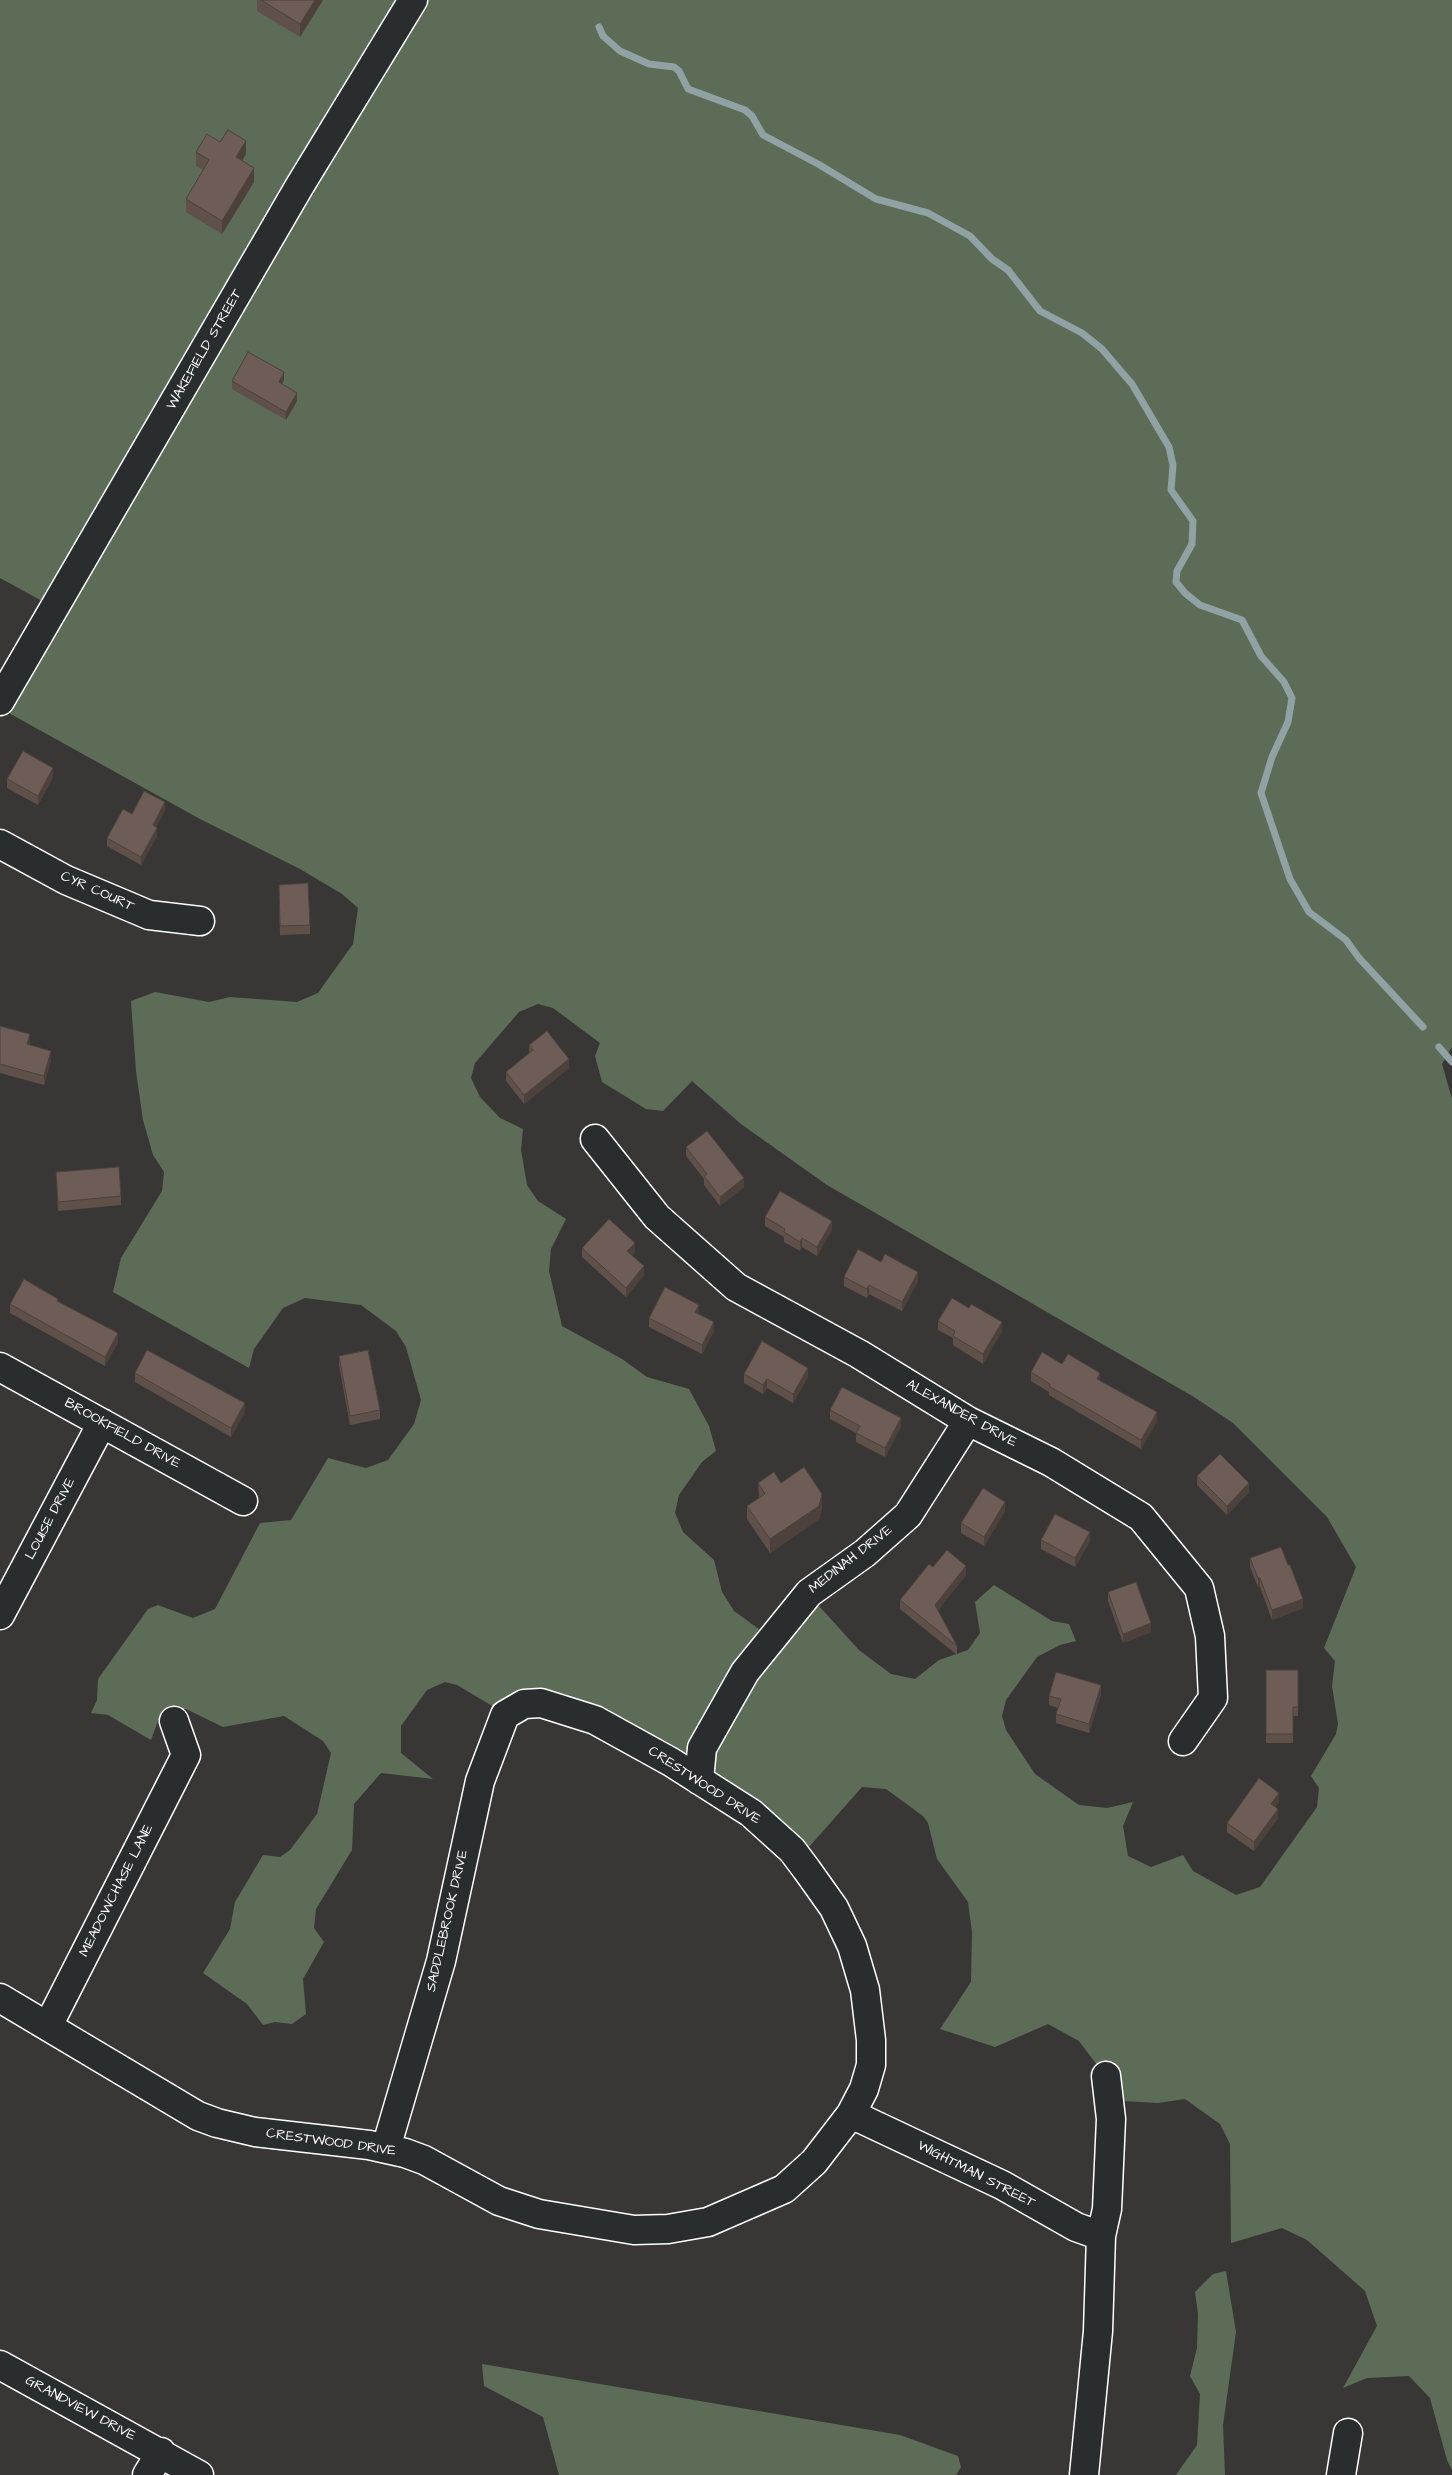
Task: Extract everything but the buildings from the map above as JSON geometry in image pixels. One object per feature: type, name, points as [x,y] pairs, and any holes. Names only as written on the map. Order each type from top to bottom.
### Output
[{"type":"street","name":"WAKEFIELD STREET","points":[[0,701],[299,187],[413,0]]},
{"type":"street","name":"CYR COURT","points":[[0,844],[66,880],[149,915],[200,921]]},
{"type":"street","name":"ALEXANDER DRIVE","points":[[595,1139],[657,1217],[736,1286],[859,1354],[968,1421],[1051,1462],[1141,1517],[1199,1588],[1210,1636],[1214,1698],[1183,1742]]},
{"type":"street","name":"BROOKFIELD DRIVE","points":[[0,1367],[243,1501]]},
{"type":"street","name":"MEDINAH DRIVE","points":[[700,1780],[702,1748],[745,1672],[808,1592],[865,1553],[908,1515],[968,1421]]},
{"type":"street","name":"LOUISE DRIVE","points":[[0,1615],[102,1423]]},
{"type":"street","name":"CRESTWOOD DRIVE","points":[[0,1998],[198,2116],[217,2123],[268,2134],[386,2148],[424,2160],[499,2201],[539,2214],[634,2230],[668,2229],[715,2219],[784,2188],[814,2162],[851,2114],[864,2089],[871,2065],[871,2040],[865,1990],[852,1946],[834,1908],[792,1850],[751,1813],[700,1780],[595,1720],[541,1702],[524,1704]]},
{"type":"street","name":"SADDLEBROOK DRIVE","points":[[386,2148],[441,1961],[480,1781],[505,1715],[524,1704]]},
{"type":"street","name":"MEADOWCHASE LANE","points":[[48,2026],[186,1755],[174,1721]]},
{"type":"street","points":[[1084,2475],[1098,2331],[1101,2236],[1107,2209],[1111,2119],[1106,2076]]},
{"type":"street","name":"WIGHTMAN STREET","points":[[851,2114],[1002,2185],[1076,2227],[1101,2236]]},
{"type":"street","name":"GRANDVIEW DRIVE","points":[[0,2365],[161,2452],[199,2475]]},
{"type":"street","points":[[1340,2475],[1348,2434]]},
{"type":"street","points":[[147,2475],[161,2452]]},
{"type":"green space","points":[[0,0],[1452,0],[1452,1047],[1442,1064],[1452,1099],[1452,2470],[1447,2460],[1430,2398],[1409,2376],[1367,2378],[1343,2388],[1377,2326],[1365,2291],[1307,2240],[1282,2228],[1231,2243],[1230,2144],[1220,2124],[1185,2099],[1158,2103],[1124,2101],[1079,2041],[1048,2024],[995,2047],[940,2029],[971,1982],[972,1932],[968,1902],[937,1859],[928,1823],[923,1816],[886,1789],[862,1787],[801,1856],[583,1713],[504,1713],[457,1685],[445,1682],[427,1690],[401,1726],[401,1753],[433,1779],[381,1773],[354,1804],[352,1850],[316,1909],[314,1928],[324,1942],[303,1979],[306,2014],[292,2024],[275,2022],[263,2025],[247,2004],[203,1973],[230,1929],[235,1902],[263,1855],[280,1857],[290,1850],[317,1814],[331,1753],[323,1741],[284,1716],[223,1727],[186,1709],[169,1710],[158,1721],[151,1740],[108,1715],[91,1713],[97,1700],[98,1679],[148,1609],[158,1605],[193,1618],[215,1609],[260,1523],[291,1520],[328,1458],[366,1468],[388,1460],[414,1424],[421,1400],[406,1347],[396,1331],[361,1305],[305,1298],[283,1308],[254,1349],[249,1368],[113,1292],[121,1258],[162,1191],[164,1172],[153,1155],[143,1120],[136,1071],[131,1001],[155,992],[209,1002],[230,997],[297,1002],[318,993],[353,944],[358,908],[342,894],[300,869],[200,819],[7,712],[66,614],[0,578]],"holes":[[[538,1004],[553,1008],[600,1043],[595,1056],[602,1082],[646,1109],[663,1111],[692,1081],[741,1124],[827,1185],[1194,1397],[1233,1423],[1327,1517],[1356,1567],[1324,1648],[1335,1661],[1332,1686],[1338,1724],[1336,1734],[1311,1776],[1319,1788],[1317,1807],[1260,1887],[1236,1895],[1193,1871],[1183,1855],[1151,1867],[1128,1856],[1123,1826],[1133,1802],[1107,1808],[1079,1805],[1035,1774],[1006,1730],[1002,1716],[1006,1700],[1037,1657],[1060,1645],[1076,1641],[1069,1624],[1052,1621],[994,1585],[975,1602],[980,1633],[968,1650],[939,1660],[915,1679],[891,1674],[859,1650],[819,1606],[809,1610],[774,1640],[734,1611],[722,1592],[714,1560],[683,1532],[675,1513],[679,1495],[702,1462],[716,1451],[709,1426],[689,1389],[647,1377],[622,1359],[562,1326],[549,1271],[551,1249],[566,1219],[538,1201],[527,1185],[521,1150],[523,1129],[500,1118],[480,1097],[471,1078],[475,1063],[519,1012]]]},
{"type":"green space","points":[[1226,2271],[1236,2332],[1223,2425],[1225,2475],[1176,2475],[1197,2445],[1200,2394],[1190,2376],[1197,2348],[1198,2314],[1195,2292],[1213,2274]]},
{"type":"green space","points":[[482,2364],[900,2435],[958,2456],[961,2467],[956,2475],[559,2475],[543,2417],[484,2386]]},
{"type":"waterway","points":[[599,27],[603,36],[620,51],[649,64],[674,67],[679,71],[688,89],[745,110],[752,116],[763,135],[818,164],[876,199],[928,213],[970,236],[992,259],[1008,270],[1040,311],[1082,333],[1102,349],[1132,384],[1169,447],[1173,465],[1171,490],[1193,521],[1192,544],[1177,571],[1176,582],[1185,593],[1200,605],[1242,620],[1261,656],[1284,682],[1292,698],[1288,722],[1272,757],[1261,793],[1290,879],[1309,912],[1346,940],[1359,958],[1423,1027]]},
{"type":"waterway","points":[[1439,1047],[1452,1062]]}]
